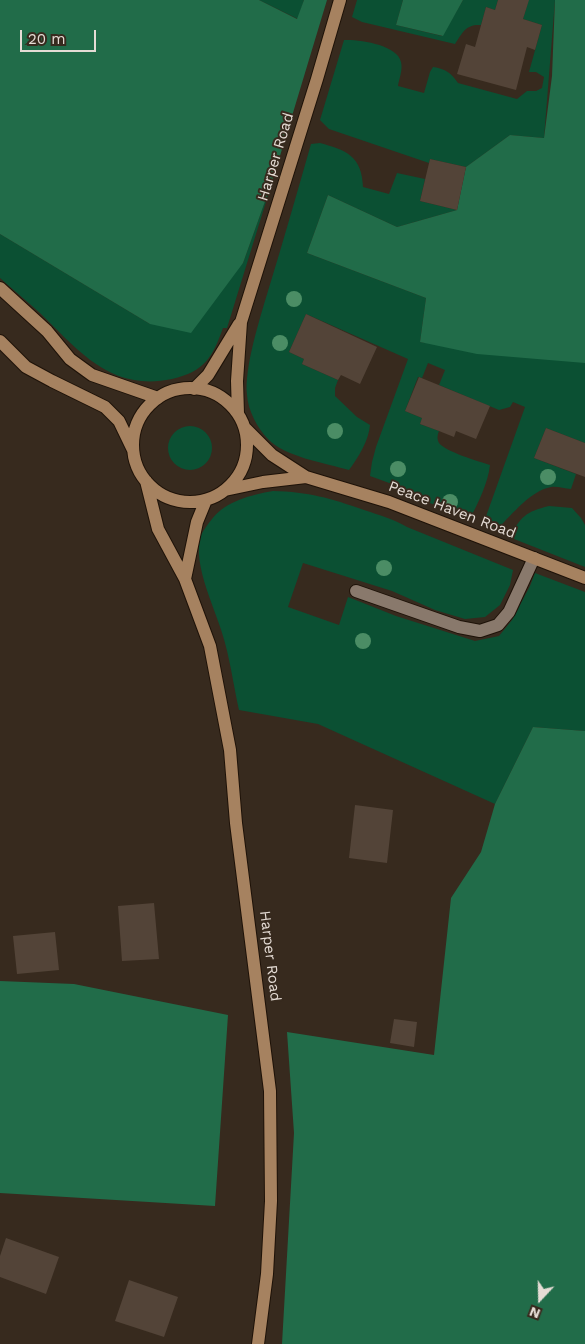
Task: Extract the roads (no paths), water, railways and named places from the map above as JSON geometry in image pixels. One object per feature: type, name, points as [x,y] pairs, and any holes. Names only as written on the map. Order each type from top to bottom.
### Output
[{"type":"main road","name":"Harper Road","points":[[238,414],[237,381],[241,322],[317,80],[340,0]]},
{"type":"main road","points":[[0,288],[47,331],[70,359],[92,375],[158,398]]},
{"type":"main road","name":"Harper Road","points":[[194,388],[208,375],[241,322]]},
{"type":"main road","points":[[0,340],[26,367],[52,382],[105,407],[119,421],[134,452],[138,468],[146,481],[158,492],[173,499],[190,502],[206,500],[225,490],[237,478],[245,462],[247,445],[245,428],[238,414],[227,401],[212,392],[194,388],[182,389],[158,398],[147,408],[138,422],[134,437],[134,452]]},
{"type":"main road","name":"Peace Haven Road","points":[[245,428],[272,455],[306,477],[389,502],[585,578]]},
{"type":"main road","name":"Peace Haven Road","points":[[225,490],[263,482],[306,477]]},
{"type":"main road","name":"Harper Road","points":[[146,481],[158,529],[185,579],[210,646],[230,750],[236,824],[270,1090],[271,1201],[267,1274],[258,1344]]},
{"type":"main road","points":[[185,579],[197,522],[206,500]]},
{"type":"lane","points":[[356,591],[458,627],[480,631],[498,625],[509,612],[534,558]]}]
